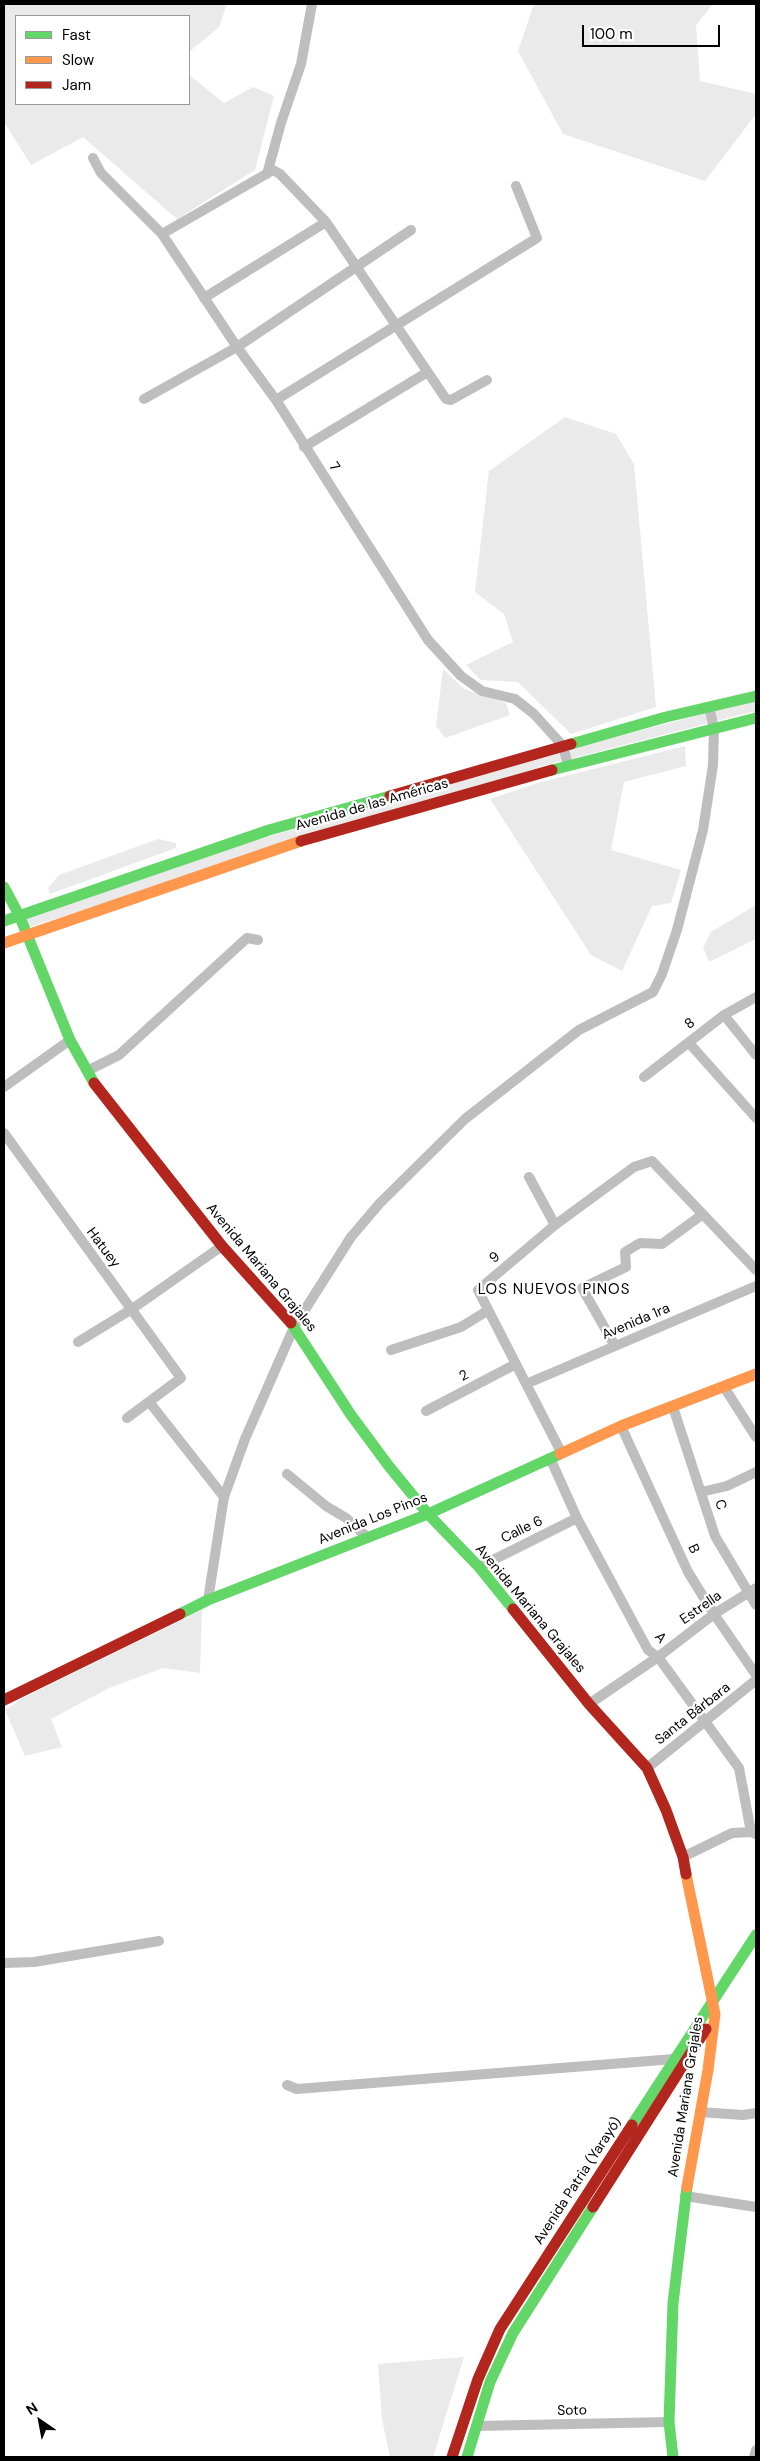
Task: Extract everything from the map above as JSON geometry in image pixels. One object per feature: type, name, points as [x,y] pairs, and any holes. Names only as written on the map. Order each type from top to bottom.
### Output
[{"type":"main road","name":"Avenida de las Américas","points":[[4,921],[269,830],[564,746],[756,696]]},
{"type":"main road","name":"Avenida de las Américas","points":[[4,943],[273,849],[568,765],[756,718]]},
{"type":"main road","name":"Avenida Mariana Grajales","points":[[4,887],[19,915],[70,1040],[99,1092],[222,1246],[294,1327],[351,1416],[428,1514],[479,1567],[589,1704],[647,1768],[666,1810],[683,1857],[714,1999],[715,2014],[708,2070],[686,2196],[673,2303],[669,2422],[674,2457]]},
{"type":"main road","name":"Avenida Los Pinos","points":[[4,1700],[208,1600],[428,1514],[621,1426],[756,1374]]},
{"type":"main road","name":"Avenida Patria (Yarayó)","points":[[452,2457],[478,2379],[500,2329],[756,1935]]},
{"type":"main road","name":"Avenida Patria (Yarayó)","points":[[466,2457],[490,2382],[513,2333],[715,2014],[756,1954]]},
{"type":"main road","points":[[687,2059],[703,2062],[708,2070]]},
{"type":"street","points":[[267,174],[301,64],[312,4]]},
{"type":"street","name":"7","points":[[93,158],[101,173],[162,234],[237,347],[276,400],[436,650],[461,676],[482,691],[515,699],[534,714],[564,746]]},
{"type":"street","points":[[162,234],[273,170],[280,174],[326,222],[426,373],[446,399],[451,400],[487,380]]},
{"type":"street","points":[[276,400],[537,238],[516,186]]},
{"type":"street","points":[[204,298],[326,222]]},
{"type":"street","points":[[144,399],[237,347],[412,230]]},
{"type":"street","points":[[304,446],[426,373]]},
{"type":"street","points":[[208,1600],[224,1497],[245,1439],[294,1327],[350,1237],[380,1203],[465,1120],[579,1030],[652,992],[662,974],[677,930],[703,830],[713,765],[714,728],[709,707]]},
{"type":"street","points":[[564,746],[568,765]]},
{"type":"street","points":[[88,1070],[118,1055],[247,938],[258,940]]},
{"type":"street","name":"8","points":[[644,1077],[724,1015],[756,997]]},
{"type":"street","points":[[724,1015],[756,1055]]},
{"type":"street","points":[[4,1087],[70,1040]]},
{"type":"street","points":[[689,1042],[756,1118]]},
{"type":"street","name":"Hatuey","points":[[4,1133],[181,1378],[150,1403]]},
{"type":"street","name":"9","points":[[561,1452],[526,1384],[514,1365],[478,1290],[547,1235],[555,1225],[634,1167],[652,1161],[702,1214]]},
{"type":"street","points":[[529,1177],[555,1225]]},
{"type":"street","points":[[615,1346],[582,1288],[626,1267],[625,1252],[640,1243],[662,1244],[702,1214],[756,1270]]},
{"type":"street","points":[[78,1342],[132,1309],[222,1246]]},
{"type":"street","name":"Avenida 1ra","points":[[526,1384],[756,1286]]},
{"type":"street","points":[[391,1350],[461,1327],[487,1311]]},
{"type":"street","name":"2","points":[[426,1411],[514,1365]]},
{"type":"street","points":[[724,1387],[756,1437]]},
{"type":"street","points":[[127,1418],[150,1403],[224,1497]]},
{"type":"street","name":"C","points":[[673,1407],[715,1536],[752,1591],[756,1605]]},
{"type":"street","name":"B","points":[[621,1426],[688,1572],[756,1675]]},
{"type":"street","name":"A","points":[[550,1458],[577,1518],[648,1650],[658,1657],[739,1768],[754,1833]]},
{"type":"street","points":[[701,1492],[727,1486],[756,1472]]},
{"type":"street","points":[[286,1474],[326,1506],[346,1518],[367,1537]]},
{"type":"street","name":"Calle 6","points":[[479,1567],[577,1518]]},
{"type":"street","name":"Estrella","points":[[589,1704],[658,1657],[714,1614],[752,1591]]},
{"type":"street","name":"Santa Bárbara","points":[[647,1768],[756,1680]]},
{"type":"street","points":[[683,1857],[732,1833],[754,1833]]},
{"type":"street","points":[[4,1963],[34,1962],[159,1941]]},
{"type":"street","points":[[287,2085],[297,2089],[674,2059]]},
{"type":"street","points":[[700,2112],[743,2115],[756,2113]]},
{"type":"street","points":[[686,2196],[756,2207]]},
{"type":"street","name":"Soto","points":[[476,2426],[669,2422]]},
{"type":"street","points":[[754,2457],[756,2450]]},
{"type":"shaded area","points":[[4,4],[227,4],[219,27],[190,51],[190,15],[15,15],[15,105],[190,105],[190,76],[224,103],[253,87],[274,96],[255,170],[177,219],[83,137],[31,165],[4,122]]},
{"type":"shaded area","points":[[534,4],[713,4],[696,25],[700,81],[756,94],[756,114],[705,181],[563,134],[518,51]]},
{"type":"shaded area","points":[[565,417],[616,434],[634,464],[656,707],[571,734],[518,682],[481,680],[466,665],[513,642],[504,614],[475,592],[489,471]]},
{"type":"shaded area","points":[[443,669],[464,689],[506,703],[510,715],[445,738],[436,726]]},
{"type":"shaded area","points":[[756,701],[756,711],[716,721],[714,711]]},
{"type":"shaded area","points":[[706,713],[709,723],[570,759],[568,750]]},
{"type":"shaded area","points":[[685,746],[686,766],[624,782],[611,850],[681,870],[671,903],[652,906],[622,971],[591,955],[490,799],[541,782]]},
{"type":"shaded area","points":[[561,753],[563,760],[29,927],[26,918],[239,845]]},
{"type":"shaded area","points":[[158,839],[176,843],[176,848],[50,894],[48,888],[59,875]]},
{"type":"shaded area","points":[[756,905],[756,939],[709,962],[703,947],[711,932]]},
{"type":"shaded area","points":[[202,1610],[200,1673],[163,1668],[109,1688],[51,1719],[62,1747],[25,1756],[5,1710],[23,1698]]},
{"type":"shaded area","points":[[464,2357],[433,2457],[390,2457],[382,2419],[378,2364]]},
{"type":"traffic: fast","points":[[571,744],[666,717],[756,696]]},
{"type":"traffic: fast","points":[[552,770],[756,718]]},
{"type":"traffic: fast","points":[[4,921],[269,830],[390,796]]},
{"type":"traffic: fast","points":[[4,887],[19,915],[70,1040],[94,1083]]},
{"type":"traffic: fast","points":[[291,1323],[351,1415],[388,1465],[428,1514],[479,1567],[513,1609]]},
{"type":"traffic: fast","points":[[180,1614],[208,1600],[428,1514],[560,1454]]},
{"type":"traffic: fast","points":[[632,2125],[756,1935]]},
{"type":"traffic: fast","points":[[673,2457],[669,2422],[673,2303],[687,2187]]},
{"type":"traffic: fast","points":[[467,2457],[490,2382],[513,2333],[593,2207]]},
{"type":"traffic: slow","points":[[4,943],[301,841]]},
{"type":"traffic: slow","points":[[560,1454],[621,1426],[756,1374]]},
{"type":"traffic: slow","points":[[686,1874],[715,2014],[708,2070],[687,2187]]},
{"type":"traffic: jam","points":[[390,796],[571,744]]},
{"type":"traffic: jam","points":[[301,841],[552,770]]},
{"type":"traffic: jam","points":[[94,1083],[222,1246],[291,1323]]},
{"type":"traffic: jam","points":[[513,1609],[589,1704],[647,1768],[666,1810],[683,1857],[686,1874]]},
{"type":"traffic: jam","points":[[4,1700],[180,1614]]},
{"type":"traffic: jam","points":[[593,2207],[706,2029]]},
{"type":"traffic: jam","points":[[452,2457],[478,2379],[500,2329],[632,2125]]},
{"type":"district","name":"LOS NUEVOS PINOS","points":[[554,1290]]}]
